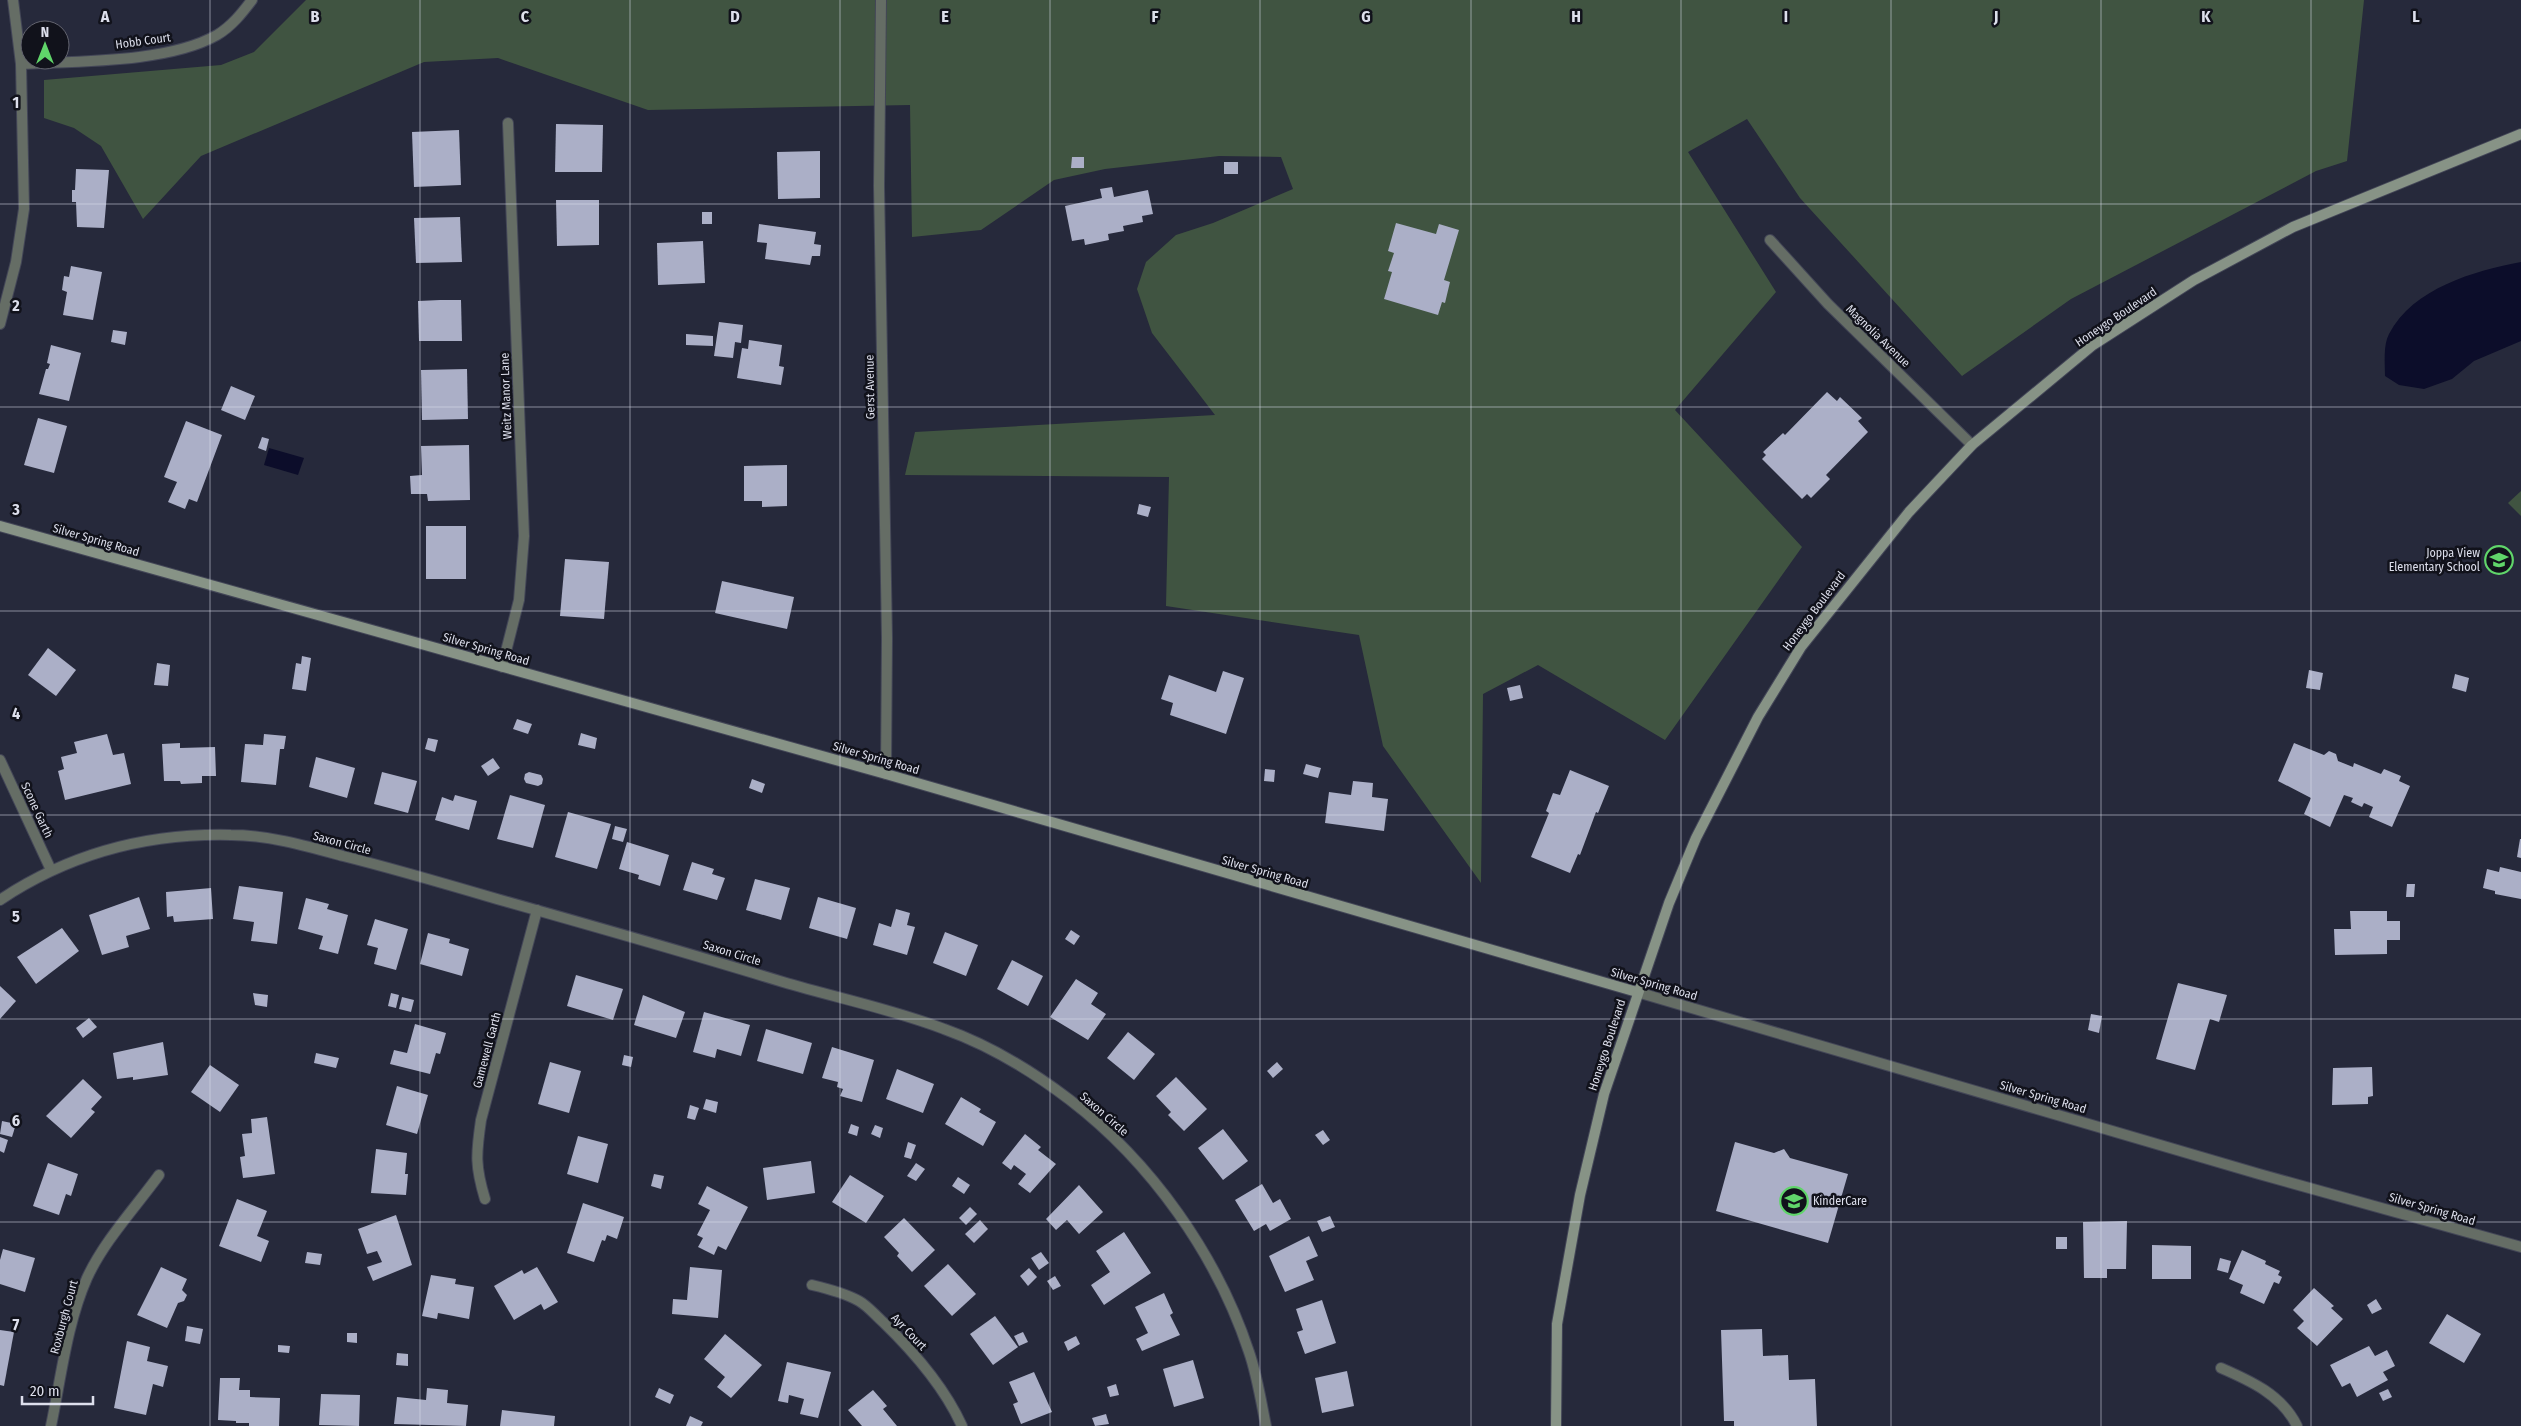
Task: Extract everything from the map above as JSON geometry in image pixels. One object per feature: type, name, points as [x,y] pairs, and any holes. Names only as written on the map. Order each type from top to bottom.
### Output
[{"type":"main road","name":"Honeygo Boulevard","points":[[1556,1426],[1557,1324],[1580,1195],[1604,1094],[1637,992],[1669,903],[1696,838],[1758,717],[1800,647],[1909,512],[1972,445],[2093,345],[2194,280],[2293,227],[2521,134]]},
{"type":"main road","name":"Silver Spring Road","points":[[0,526],[886,774],[1637,992]]},
{"type":"street","points":[[13,0],[20,56]]},
{"type":"street","name":"Hobb Court","points":[[70,60],[148,54],[193,46],[218,34],[236,20],[252,0]]},
{"type":"street","name":"Gerst Avenue","points":[[880,0],[879,186],[887,665],[886,774]]},
{"type":"street","points":[[0,324],[16,262],[24,209],[21,70]]},
{"type":"street","name":"Weitz Manor Lane","points":[[502,667],[519,600],[524,536],[508,123]]},
{"type":"street","name":"Magnolia Avenue","points":[[1770,240],[1828,304],[1972,445]]},
{"type":"street","name":"Scone Garth","points":[[0,760],[52,870]]},
{"type":"street","name":"Saxon Circle","points":[[0,900],[52,870],[102,851],[145,840],[189,835],[236,834],[283,840],[905,1015],[948,1030],[990,1049],[1036,1076],[1072,1102],[1111,1135],[1139,1164],[1188,1228],[1230,1304],[1250,1353],[1266,1426]]},
{"type":"street","name":"Gamewell Garth","points":[[485,1198],[476,1170],[476,1152],[481,1120],[537,910]]},
{"type":"street","name":"Silver Spring Road","points":[[1637,992],[2259,1174],[2521,1247]]},
{"type":"street","name":"Roxburgh Court","points":[[52,1426],[75,1315],[87,1278],[107,1244],[159,1175]]},
{"type":"street","name":"Ayr Court","points":[[812,1285],[842,1292],[861,1302],[881,1320],[910,1348],[950,1401],[962,1426]]},
{"type":"street","points":[[2221,1368],[2248,1380],[2270,1393],[2285,1407],[2297,1426]]},
{"type":"green space","points":[[306,0],[2364,0],[2347,161],[2316,171],[2071,299],[1962,376],[1800,198],[1747,119],[1688,152],[1776,292],[1675,410],[1802,547],[1665,740],[1538,665],[1483,694],[1481,883],[1383,746],[1359,635],[1166,606],[1169,477],[905,475],[915,432],[1215,415],[1152,333],[1137,289],[1146,262],[1176,235],[1213,223],[1293,189],[1281,157],[1219,156],[1105,169],[1054,180],[981,230],[912,237],[910,105],[648,110],[498,58],[424,62],[201,156],[143,219],[101,146],[74,128],[44,118],[44,80],[221,65],[254,52]]},
{"type":"green space","points":[[2521,491],[2521,516],[2508,503]]},
{"type":"water","points":[[2521,262],[2521,341],[2474,361],[2452,379],[2424,389],[2399,385],[2385,376],[2387,338],[2400,318],[2413,305],[2429,293],[2446,284],[2484,271]]},
{"type":"water","points":[[269,448],[304,458],[298,475],[264,465]]},
{"type":"building","points":[[556,124],[603,125],[602,172],[555,172]]},
{"type":"building","points":[[459,130],[461,185],[414,187],[412,132]]},
{"type":"building","points":[[820,151],[820,198],[778,199],[777,152]]},
{"type":"building","points":[[1072,157],[1084,157],[1084,168],[1071,168]]},
{"type":"building","points":[[1224,162],[1238,162],[1238,174],[1224,174]]},
{"type":"building","points":[[76,169],[109,170],[104,228],[77,227],[76,202],[72,202],[72,190],[75,190]]},
{"type":"building","points":[[1112,187],[1114,197],[1148,190],[1153,214],[1142,216],[1143,222],[1123,226],[1124,231],[1108,234],[1109,240],[1085,245],[1084,239],[1072,241],[1065,206],[1102,198],[1100,189]]},
{"type":"building","points":[[556,200],[599,200],[599,245],[557,246]]},
{"type":"building","points":[[702,212],[712,212],[712,224],[702,224]]},
{"type":"building","points":[[460,217],[462,262],[416,263],[414,218]]},
{"type":"building","points":[[1396,223],[1436,234],[1439,224],[1459,230],[1444,280],[1450,282],[1445,303],[1442,302],[1438,315],[1384,299],[1392,272],[1388,271],[1394,253],[1388,251]]},
{"type":"building","points":[[759,224],[816,232],[814,244],[821,245],[820,256],[812,256],[810,265],[765,259],[767,243],[757,242]]},
{"type":"building","points":[[703,241],[705,283],[658,285],[657,243]]},
{"type":"building","points":[[71,266],[102,272],[93,320],[63,315],[67,292],[62,290],[64,276],[69,277]]},
{"type":"building","points":[[461,300],[462,341],[419,341],[418,301]]},
{"type":"building","points":[[719,322],[743,325],[741,343],[735,342],[733,358],[714,356]]},
{"type":"building","points":[[113,330],[127,332],[125,345],[111,342]]},
{"type":"building","points":[[686,334],[713,336],[713,346],[686,345]]},
{"type":"building","points":[[749,340],[782,345],[779,366],[784,367],[781,385],[737,378],[742,348],[748,349]]},
{"type":"building","points":[[51,345],[81,353],[69,401],[39,394],[46,369],[48,369],[50,364],[47,363]]},
{"type":"building","points":[[467,369],[468,419],[422,420],[421,370]]},
{"type":"building","points":[[231,386],[255,396],[245,420],[221,410]]},
{"type":"building","points":[[1827,392],[1837,401],[1840,397],[1862,418],[1858,421],[1868,432],[1826,475],[1830,479],[1811,498],[1807,494],[1802,499],[1762,459],[1766,455],[1763,452],[1783,433],[1785,435]]},
{"type":"building","points":[[38,418],[67,426],[54,473],[24,465]]},
{"type":"building","points":[[186,421],[222,435],[197,502],[189,499],[185,509],[168,502],[177,482],[164,477]]},
{"type":"building","points":[[262,437],[269,439],[266,451],[258,448]]},
{"type":"building","points":[[469,445],[470,500],[428,501],[427,494],[411,494],[410,476],[422,475],[421,446]]},
{"type":"building","points":[[787,465],[787,506],[762,507],[762,501],[744,501],[744,466]]},
{"type":"building","points":[[1139,504],[1151,507],[1148,517],[1137,514]]},
{"type":"building","points":[[426,526],[466,526],[466,579],[426,579]]},
{"type":"building","points":[[565,559],[609,562],[604,619],[560,616]]},
{"type":"building","points":[[722,581],[794,597],[787,629],[715,613]]},
{"type":"building","points":[[48,648],[76,670],[56,696],[28,675]]},
{"type":"building","points":[[302,656],[311,658],[306,691],[292,689],[296,663],[301,664]]},
{"type":"building","points":[[157,663],[170,665],[168,686],[154,685]]},
{"type":"building","points":[[2309,670],[2323,673],[2320,690],[2306,688]]},
{"type":"building","points":[[1223,671],[1244,678],[1226,734],[1170,715],[1173,703],[1161,699],[1169,675],[1216,692]]},
{"type":"building","points":[[2455,674],[2469,678],[2466,692],[2452,688]]},
{"type":"building","points":[[1520,685],[1523,698],[1510,701],[1507,688]]},
{"type":"building","points":[[517,719],[532,724],[528,734],[513,729]]},
{"type":"building","points":[[581,733],[597,738],[595,749],[578,745]]},
{"type":"building","points":[[107,734],[113,755],[124,753],[131,784],[65,800],[58,771],[64,769],[61,757],[77,753],[74,742]]},
{"type":"building","points":[[264,734],[286,736],[284,749],[280,749],[276,785],[241,782],[245,744],[263,745]]},
{"type":"building","points":[[428,738],[438,740],[435,752],[425,749]]},
{"type":"building","points":[[180,743],[180,748],[215,747],[216,776],[202,776],[202,783],[181,784],[180,781],[164,781],[162,744]]},
{"type":"building","points":[[2294,743],[2324,755],[2329,751],[2336,754],[2338,761],[2353,767],[2354,763],[2381,774],[2384,769],[2401,776],[2399,781],[2410,786],[2392,827],[2369,817],[2373,807],[2364,803],[2362,807],[2351,802],[2353,798],[2344,795],[2330,827],[2304,814],[2311,798],[2278,781]]},
{"type":"building","points":[[316,757],[355,768],[347,798],[309,787]]},
{"type":"building","points":[[493,758],[500,768],[488,776],[481,766]]},
{"type":"building","points":[[1306,764],[1321,768],[1318,778],[1303,774]]},
{"type":"building","points":[[1265,769],[1275,770],[1274,782],[1264,781]]},
{"type":"building","points":[[1570,770],[1609,786],[1598,813],[1596,812],[1580,855],[1578,854],[1570,873],[1531,857],[1549,813],[1546,811],[1553,793],[1560,795]]},
{"type":"building","points":[[382,772],[417,781],[408,813],[374,804]]},
{"type":"building","points":[[529,772],[541,775],[543,779],[542,784],[538,786],[526,783],[524,779],[525,774]]},
{"type":"building","points":[[752,779],[765,784],[762,793],[749,788]]},
{"type":"building","points":[[1353,781],[1373,783],[1372,797],[1388,799],[1384,831],[1325,823],[1329,792],[1351,795]]},
{"type":"building","points":[[455,795],[477,801],[469,830],[435,820],[442,797],[453,801]]},
{"type":"building","points":[[510,795],[545,805],[533,848],[497,839]]},
{"type":"building","points":[[568,812],[611,824],[597,869],[555,857]]},
{"type":"building","points":[[615,826],[627,829],[623,842],[612,839]]},
{"type":"building","points":[[2521,839],[2521,858],[2517,857]]},
{"type":"building","points":[[627,842],[669,855],[660,886],[638,879],[639,875],[619,869]]},
{"type":"building","points":[[692,862],[714,869],[712,874],[725,878],[717,900],[683,890]]},
{"type":"building","points":[[2500,867],[2521,872],[2521,899],[2495,894],[2495,891],[2483,888],[2487,869],[2499,872]]},
{"type":"building","points":[[755,879],[790,888],[781,920],[746,910]]},
{"type":"building","points":[[2407,884],[2415,884],[2414,897],[2406,897]]},
{"type":"building","points":[[239,886],[283,892],[277,944],[251,941],[254,922],[233,919]]},
{"type":"building","points":[[211,888],[213,919],[174,922],[173,916],[167,917],[166,892]]},
{"type":"building","points":[[139,897],[150,929],[126,936],[129,947],[102,955],[89,915]]},
{"type":"building","points":[[818,897],[856,908],[847,939],[809,928]]},
{"type":"building","points":[[306,898],[329,904],[327,909],[348,915],[338,954],[319,949],[323,936],[298,929]]},
{"type":"building","points":[[896,909],[910,913],[907,925],[915,927],[907,955],[873,945],[879,923],[891,927]]},
{"type":"building","points":[[2350,911],[2387,911],[2387,921],[2400,921],[2400,940],[2387,940],[2387,954],[2335,955],[2334,929],[2351,929]]},
{"type":"building","points":[[375,919],[408,929],[396,970],[374,964],[378,948],[367,945]]},
{"type":"building","points":[[62,928],[79,951],[36,984],[17,957]]},
{"type":"building","points":[[1071,930],[1080,936],[1074,945],[1065,939]]},
{"type":"building","points":[[945,932],[978,945],[966,976],[933,963]]},
{"type":"building","points":[[428,933],[450,939],[449,943],[469,949],[462,976],[420,964]]},
{"type":"building","points":[[1012,960],[1043,976],[1028,1006],[997,989]]},
{"type":"building","points":[[576,975],[623,989],[613,1020],[567,1006]]},
{"type":"building","points":[[1076,979],[1098,993],[1091,1004],[1106,1014],[1088,1040],[1050,1017]]},
{"type":"building","points":[[2178,983],[2227,995],[2219,1022],[2210,1019],[2195,1070],[2156,1059]]},
{"type":"building","points":[[0,986],[16,1001],[0,1019]]},
{"type":"building","points":[[253,993],[268,995],[267,1007],[255,1005]]},
{"type":"building","points":[[391,993],[399,995],[396,1008],[388,1006]]},
{"type":"building","points":[[643,995],[685,1012],[676,1038],[634,1025]]},
{"type":"building","points":[[402,997],[414,1000],[411,1012],[399,1009]]},
{"type":"building","points":[[704,1012],[750,1025],[741,1056],[717,1049],[715,1058],[693,1052]]},
{"type":"building","points":[[2091,1014],[2102,1016],[2099,1033],[2088,1030]]},
{"type":"building","points":[[89,1018],[97,1027],[83,1038],[76,1028]]},
{"type":"building","points":[[415,1024],[446,1033],[440,1054],[436,1053],[430,1074],[390,1064],[394,1050],[407,1053]]},
{"type":"building","points":[[766,1029],[812,1043],[803,1074],[757,1061]]},
{"type":"building","points":[[1128,1032],[1155,1054],[1134,1080],[1107,1058]]},
{"type":"building","points":[[163,1042],[168,1075],[133,1080],[133,1077],[117,1079],[113,1053]]},
{"type":"building","points":[[832,1047],[874,1060],[862,1102],[840,1096],[843,1089],[837,1087],[838,1082],[822,1078]]},
{"type":"building","points":[[316,1053],[339,1058],[336,1068],[314,1063]]},
{"type":"building","points":[[624,1055],[633,1057],[631,1067],[622,1065]]},
{"type":"building","points":[[550,1062],[581,1071],[569,1113],[538,1104]]},
{"type":"building","points":[[1277,1062],[1283,1069],[1273,1078],[1267,1071]]},
{"type":"building","points":[[210,1065],[239,1085],[220,1112],[191,1092]]},
{"type":"building","points":[[2372,1067],[2373,1096],[2368,1097],[2368,1104],[2332,1105],[2333,1068]]},
{"type":"building","points":[[897,1069],[934,1084],[923,1113],[886,1099]]},
{"type":"building","points":[[1176,1077],[1207,1109],[1184,1131],[1168,1115],[1171,1112],[1156,1096]]},
{"type":"building","points":[[83,1079],[102,1097],[91,1109],[95,1112],[71,1138],[46,1116]]},
{"type":"building","points":[[397,1086],[428,1095],[417,1134],[386,1125]]},
{"type":"building","points":[[961,1097],[981,1109],[979,1112],[996,1122],[983,1146],[945,1124]]},
{"type":"building","points":[[706,1099],[718,1102],[716,1113],[703,1109]]},
{"type":"building","points":[[690,1105],[699,1108],[695,1120],[687,1118]]},
{"type":"building","points":[[267,1117],[275,1174],[243,1178],[240,1157],[245,1156],[242,1134],[252,1133],[251,1119]]},
{"type":"building","points":[[2,1121],[16,1124],[12,1137],[0,1134]]},
{"type":"building","points":[[851,1124],[859,1127],[857,1136],[848,1133]]},
{"type":"building","points":[[875,1125],[883,1128],[880,1138],[871,1134]]},
{"type":"building","points":[[1223,1129],[1248,1161],[1223,1180],[1198,1148]]},
{"type":"building","points":[[1323,1130],[1330,1140],[1323,1145],[1315,1135]]},
{"type":"building","points":[[1025,1134],[1041,1147],[1038,1150],[1056,1164],[1030,1193],[1018,1184],[1026,1174],[1014,1165],[1011,1170],[1002,1163]]},
{"type":"building","points":[[578,1136],[608,1144],[598,1183],[567,1174]]},
{"type":"building","points":[[0,1137],[8,1140],[4,1153],[0,1151]]},
{"type":"building","points":[[908,1142],[916,1145],[911,1159],[904,1157]]},
{"type":"building","points":[[1735,1142],[1774,1153],[1784,1149],[1790,1158],[1848,1174],[1828,1243],[1716,1211]]},
{"type":"building","points":[[376,1149],[407,1153],[406,1195],[371,1193]]},
{"type":"building","points":[[811,1161],[815,1193],[767,1200],[763,1168]]},
{"type":"building","points":[[48,1163],[78,1174],[71,1196],[66,1194],[59,1215],[33,1206]]},
{"type":"building","points":[[916,1163],[925,1169],[916,1181],[907,1176]]},
{"type":"building","points":[[654,1174],[664,1176],[661,1189],[651,1186]]},
{"type":"building","points":[[850,1175],[884,1196],[866,1223],[832,1202]]},
{"type":"building","points":[[958,1177],[970,1185],[964,1194],[952,1186]]},
{"type":"building","points":[[1262,1184],[1273,1203],[1280,1199],[1291,1219],[1270,1231],[1266,1224],[1254,1231],[1235,1200]]},
{"type":"building","points":[[1079,1185],[1103,1212],[1079,1234],[1067,1220],[1056,1230],[1046,1219]]},
{"type":"building","points":[[707,1186],[748,1207],[726,1250],[718,1246],[714,1255],[698,1247],[703,1238],[697,1235],[710,1210],[698,1204]]},
{"type":"building","points":[[237,1199],[267,1211],[257,1236],[269,1241],[261,1262],[219,1246]]},
{"type":"building","points":[[583,1203],[624,1217],[617,1239],[607,1235],[605,1241],[602,1240],[594,1262],[567,1253]]},
{"type":"building","points":[[970,1207],[977,1214],[966,1225],[959,1218]]},
{"type":"building","points":[[396,1215],[412,1265],[373,1281],[367,1267],[382,1262],[377,1251],[367,1254],[358,1229]]},
{"type":"building","points":[[1330,1216],[1335,1227],[1322,1232],[1317,1221]]},
{"type":"building","points":[[904,1218],[935,1250],[912,1272],[897,1256],[899,1253],[884,1237]]},
{"type":"building","points":[[980,1220],[988,1229],[974,1243],[965,1234]]},
{"type":"building","points":[[2127,1221],[2126,1269],[2107,1269],[2107,1278],[2084,1278],[2083,1222]]},
{"type":"building","points":[[1124,1232],[1151,1273],[1104,1305],[1091,1285],[1110,1272],[1096,1251]]},
{"type":"building","points":[[1309,1236],[1318,1256],[1306,1261],[1314,1280],[1285,1292],[1269,1256]]},
{"type":"building","points":[[2056,1237],[2067,1237],[2067,1249],[2056,1249]]},
{"type":"building","points":[[2152,1245],[2191,1246],[2191,1279],[2152,1279]]},
{"type":"building","points":[[3,1249],[35,1258],[25,1292],[0,1284],[0,1260]]},
{"type":"building","points":[[2242,1250],[2266,1261],[2265,1264],[2280,1271],[2278,1275],[2282,1277],[2279,1284],[2274,1282],[2264,1304],[2240,1293],[2243,1285],[2229,1279]]},
{"type":"building","points":[[307,1252],[322,1254],[320,1265],[305,1263]]},
{"type":"building","points":[[1041,1252],[1049,1263],[1039,1270],[1031,1258]]},
{"type":"building","points":[[2220,1258],[2231,1261],[2228,1273],[2217,1270]]},
{"type":"building","points":[[948,1264],[976,1294],[952,1316],[924,1286]]},
{"type":"building","points":[[161,1267],[187,1279],[182,1290],[187,1295],[184,1301],[178,1303],[167,1328],[137,1315]]},
{"type":"building","points":[[537,1267],[558,1302],[544,1310],[541,1304],[514,1320],[494,1286],[522,1270],[524,1274]]},
{"type":"building","points":[[690,1267],[722,1270],[718,1318],[672,1314],[673,1299],[687,1300]]},
{"type":"building","points":[[1029,1268],[1037,1277],[1028,1286],[1020,1276]]},
{"type":"building","points":[[431,1275],[456,1279],[455,1284],[474,1287],[469,1319],[438,1313],[437,1319],[422,1316]]},
{"type":"building","points":[[1055,1276],[1061,1286],[1053,1290],[1047,1281]]},
{"type":"building","points":[[2314,1288],[2334,1306],[2331,1308],[2343,1319],[2317,1346],[2297,1328],[2304,1321],[2293,1310]]},
{"type":"building","points":[[1164,1293],[1173,1313],[1170,1315],[1180,1335],[1142,1351],[1136,1339],[1148,1333],[1135,1307]]},
{"type":"building","points":[[2376,1299],[2382,1309],[2372,1314],[2367,1305]]},
{"type":"building","points":[[1322,1300],[1336,1343],[1305,1354],[1297,1332],[1303,1330],[1296,1309]]},
{"type":"building","points":[[2447,1314],[2481,1334],[2464,1363],[2429,1343]]},
{"type":"building","points":[[995,1316],[1018,1347],[993,1365],[970,1334]]},
{"type":"building","points":[[187,1326],[203,1329],[200,1344],[185,1341]]},
{"type":"building","points":[[1762,1329],[1763,1356],[1788,1355],[1789,1380],[1815,1379],[1817,1426],[1734,1426],[1734,1421],[1724,1421],[1721,1330]]},
{"type":"building","points":[[0,1330],[14,1332],[4,1386],[0,1385]]},
{"type":"building","points":[[1023,1332],[1028,1342],[1019,1346],[1014,1336]]},
{"type":"building","points":[[347,1333],[357,1333],[357,1343],[347,1342]]},
{"type":"building","points":[[725,1334],[762,1365],[731,1398],[717,1387],[725,1377],[704,1359]]},
{"type":"building","points":[[1076,1336],[1080,1344],[1068,1351],[1064,1342]]},
{"type":"building","points":[[127,1341],[150,1347],[147,1361],[168,1366],[163,1387],[153,1384],[146,1415],[114,1408]]},
{"type":"building","points":[[278,1345],[290,1346],[289,1353],[278,1352]]},
{"type":"building","points":[[2369,1346],[2375,1356],[2387,1350],[2395,1366],[2383,1372],[2388,1380],[2357,1397],[2350,1383],[2342,1387],[2330,1365]]},
{"type":"building","points":[[397,1353],[408,1354],[408,1366],[396,1365]]},
{"type":"building","points":[[1193,1360],[1204,1398],[1174,1407],[1163,1369]]},
{"type":"building","points":[[787,1362],[831,1372],[818,1418],[800,1414],[804,1399],[789,1395],[788,1403],[778,1401]]},
{"type":"building","points":[[1347,1371],[1354,1406],[1322,1413],[1315,1378]]},
{"type":"building","points":[[1034,1372],[1052,1412],[1021,1424],[1013,1404],[1018,1402],[1009,1382]]},
{"type":"building","points":[[220,1378],[240,1378],[239,1390],[250,1390],[250,1397],[280,1398],[279,1426],[249,1426],[249,1423],[218,1420]]},
{"type":"building","points":[[1116,1384],[1119,1395],[1110,1397],[1107,1387]]},
{"type":"building","points":[[427,1388],[448,1390],[447,1403],[468,1405],[466,1426],[394,1424],[397,1397],[426,1400]]},
{"type":"building","points":[[659,1388],[674,1395],[670,1404],[655,1397]]},
{"type":"building","points":[[2388,1389],[2392,1397],[2383,1401],[2379,1393]]},
{"type":"building","points":[[873,1390],[887,1406],[883,1409],[897,1426],[862,1426],[848,1410]]},
{"type":"building","points":[[321,1394],[360,1395],[359,1426],[319,1425]]},
{"type":"building","points":[[502,1410],[555,1416],[554,1426],[500,1426]]},
{"type":"building","points":[[1106,1414],[1109,1424],[1095,1426],[1092,1418]]},
{"type":"building","points":[[690,1416],[703,1422],[701,1426],[686,1426]]},
{"type":"place","name":"Joppa View Elementary School","points":[[2499,560]]},
{"type":"place","name":"KinderCare","points":[[1794,1201]]}]
